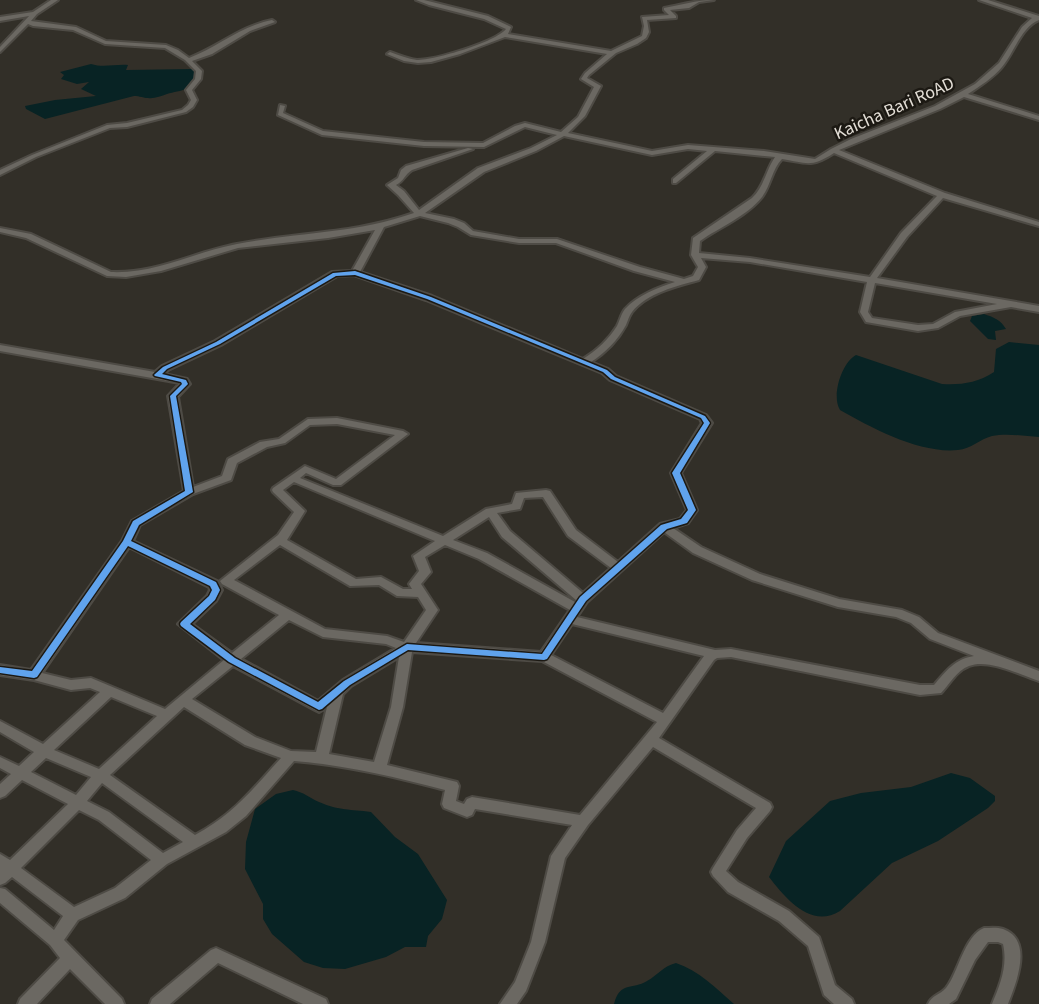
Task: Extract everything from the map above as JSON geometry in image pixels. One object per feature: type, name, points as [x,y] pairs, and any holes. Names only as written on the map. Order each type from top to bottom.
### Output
[{"type":"street","points":[[0,50],[29,22],[35,13],[55,0]]},
{"type":"street","points":[[419,0],[428,4],[474,13],[498,22],[509,28],[504,35]]},
{"type":"street","points":[[0,230],[28,236],[110,274],[124,276],[148,272],[237,246],[290,241],[381,226],[418,213],[480,171],[549,143],[563,134],[580,117],[598,86],[584,79],[587,74],[619,49],[639,42],[646,34],[647,23],[644,18],[674,17],[666,9],[689,6],[698,0],[711,0]]},
{"type":"street","points":[[982,0],[1038,17]]},
{"type":"street","points":[[0,19],[35,13]]},
{"type":"street","name":"Kaicha Bari RoAD","points":[[833,150],[851,140],[940,108],[962,94],[996,70],[1016,38],[1038,17]]},
{"type":"street","points":[[0,173],[34,156],[109,126],[127,125],[183,111],[191,106],[194,100],[189,90],[198,79],[199,70],[190,60],[166,46],[152,43],[109,43],[93,38],[77,29],[29,22]]},
{"type":"street","points":[[190,60],[212,52],[234,36],[260,24],[272,22]]},
{"type":"street","points":[[390,54],[406,62],[436,61],[504,35],[613,53]]},
{"type":"street","points":[[962,94],[1039,118]]},
{"type":"street","points":[[282,106],[280,114],[322,133],[357,139],[424,144],[484,145]]},
{"type":"street","points":[[682,281],[637,269],[557,241],[519,241],[471,233],[451,221],[418,213],[391,185],[401,180],[404,172],[409,168],[484,145],[517,126],[525,125],[652,153],[688,147],[781,156],[817,162],[833,150]]},
{"type":"street","points":[[676,181],[712,150]]},
{"type":"street","name":"Kaicha Bari RoAD","points":[[833,150],[942,195],[1039,224]]},
{"type":"street","points":[[583,362],[590,359],[620,327],[627,312],[641,300],[682,281],[696,278],[702,267],[695,255],[696,240],[756,200],[767,186],[777,159],[781,156]]},
{"type":"street","points":[[942,195],[886,254],[872,280],[864,312],[868,320],[897,325],[935,326],[958,314],[1012,304]]},
{"type":"street","points":[[355,273],[381,226]]},
{"type":"street","points":[[695,255],[750,260],[1039,309]]},
{"type":"street","points":[[157,375],[165,368],[218,343],[335,274],[355,273],[429,298],[583,362],[610,374],[613,378],[703,417],[707,423],[676,473],[692,510],[684,521],[664,527],[576,609],[544,657]]},
{"type":"street","points":[[0,348],[184,381],[185,384],[173,396],[173,403],[189,492]]},
{"type":"street","points":[[34,675],[127,542],[136,523],[189,492],[227,478],[232,461],[264,444],[282,441],[308,422],[337,421],[403,434],[337,483],[305,469],[292,478],[277,490],[300,511],[279,540],[226,580],[213,584]]},
{"type":"street","points":[[292,478],[483,556],[576,609],[715,654],[731,653],[920,690],[937,690],[958,665],[973,658],[1004,663]]},
{"type":"street","points":[[379,768],[397,707],[407,647],[432,609],[415,584],[425,572],[418,556],[490,511],[516,507],[520,495],[546,493],[572,533],[618,568]]},
{"type":"street","points":[[490,511],[507,534],[576,609]]},
{"type":"street","points":[[664,527],[697,550],[756,577],[838,603],[898,613],[915,620],[934,636],[1039,676]]},
{"type":"street","points":[[279,540],[354,583],[381,581],[401,593],[421,593]]},
{"type":"street","points":[[127,542],[213,584],[216,590],[212,598],[184,624],[232,660],[319,708],[347,683],[407,647]]},
{"type":"street","points":[[226,580],[323,633],[387,640],[407,647],[544,657],[665,720]]},
{"type":"street","points":[[0,879],[5,864],[77,803],[101,775],[166,715],[287,615]]},
{"type":"street","points":[[508,1004],[521,986],[538,942],[558,856],[583,821],[651,741],[710,657],[715,654]]},
{"type":"street","points":[[0,670],[71,684],[90,683],[166,715]]},
{"type":"street","points":[[0,792],[109,691]]},
{"type":"street","points":[[321,758],[337,694]]},
{"type":"street","points":[[183,700],[250,741],[291,756],[321,758],[379,768],[452,786],[449,804],[466,812],[472,803],[583,821]]},
{"type":"street","points":[[0,726],[45,752],[101,775],[194,842]]},
{"type":"street","points":[[651,741],[765,807],[742,834],[717,873],[733,887],[784,916],[814,942],[829,990],[846,1004]]},
{"type":"street","points":[[55,940],[73,915],[120,893],[162,860],[221,828],[241,812],[291,756]]},
{"type":"street","points":[[0,762],[104,816],[162,860]]},
{"type":"street","points":[[5,864],[73,915]]},
{"type":"street","points":[[0,894],[55,940],[116,1004]]},
{"type":"street","points":[[936,1004],[951,994],[970,955],[984,935],[1000,935],[1009,940],[1014,953],[1012,974],[1000,1004]]},
{"type":"street","points":[[158,1004],[216,955],[320,1004]]},
{"type":"street","points":[[26,1004],[70,958]]},
{"type":"water","points":[[91,64],[128,65],[126,70],[193,69],[195,77],[191,86],[182,90],[153,98],[134,96],[45,119],[26,109],[25,106],[55,100],[96,96],[81,89],[89,82],[77,84],[61,79],[64,75],[60,72]]},
{"type":"water","points":[[984,314],[999,321],[1006,329],[995,331],[996,340],[988,339],[970,321],[972,316]]},
{"type":"water","points":[[1009,342],[1039,345],[1039,437],[997,435],[958,450],[928,448],[881,432],[840,410],[837,396],[839,380],[846,365],[856,355],[942,384],[962,384],[981,379],[994,372],[996,349]]},
{"type":"water","points":[[951,773],[970,778],[995,796],[995,801],[938,841],[892,863],[840,911],[829,916],[809,914],[791,902],[769,877],[786,841],[830,801],[861,793],[911,787]]},
{"type":"water","points":[[293,790],[333,807],[371,812],[395,837],[418,854],[447,900],[442,919],[428,936],[426,947],[405,947],[386,957],[345,969],[323,968],[304,962],[272,934],[263,919],[263,904],[245,869],[246,842],[255,809],[276,794]]},
{"type":"water","points":[[676,963],[700,975],[734,1004],[614,1004],[623,989],[642,984]]},
{"type":"cycle path","points":[[0,670],[34,675],[127,542],[136,523],[189,492],[173,396],[185,384],[184,381],[157,375],[165,368],[218,343],[335,274],[355,273],[429,298],[605,371],[613,378],[703,417],[707,423],[676,473],[692,510],[684,521],[664,527],[583,599],[544,657],[407,647],[347,683],[319,707],[232,660],[184,624],[212,598],[216,590],[213,584],[127,542]]}]
